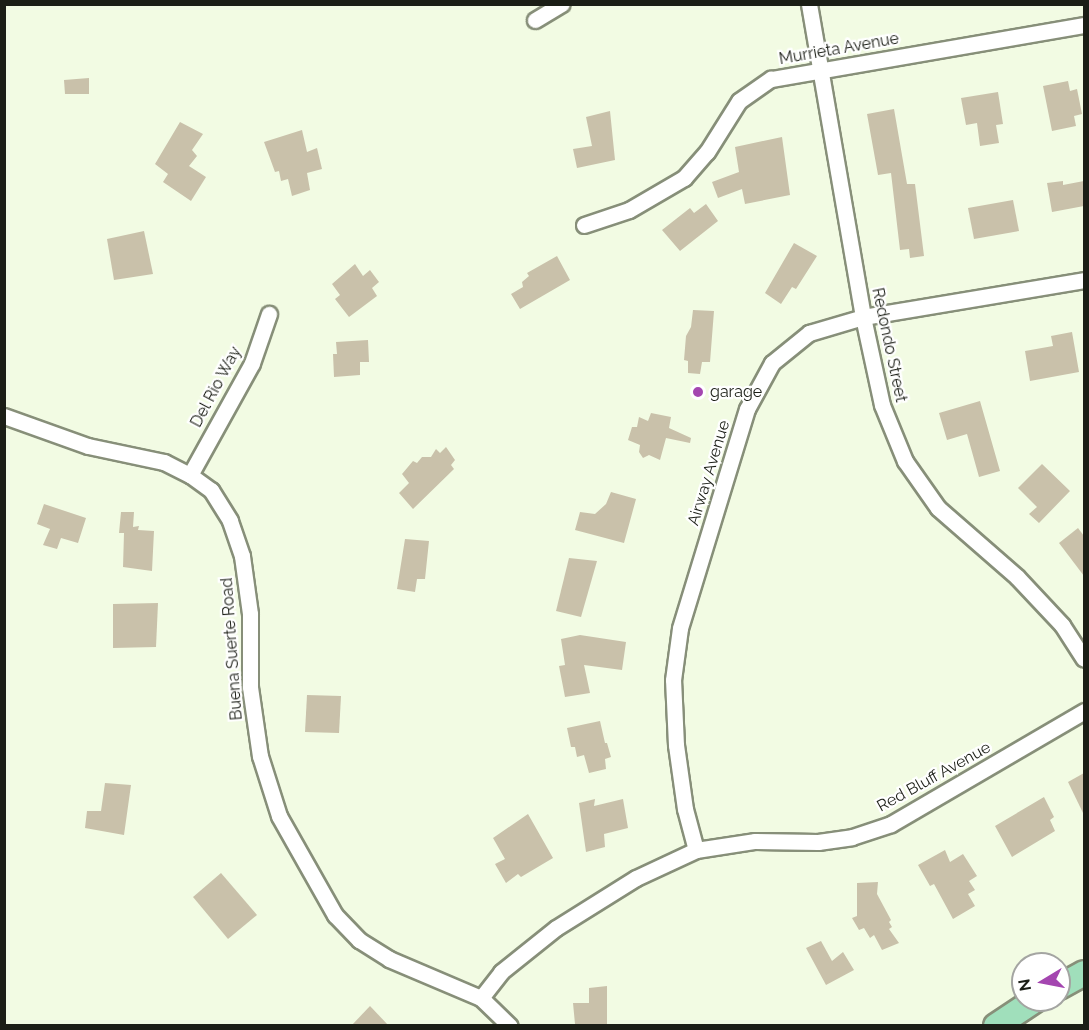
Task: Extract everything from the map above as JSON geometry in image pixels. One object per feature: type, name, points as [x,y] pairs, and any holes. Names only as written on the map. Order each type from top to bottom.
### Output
[{"type":"main road","points":[[996,1026],[1017,1012]]},
{"type":"street","points":[[536,20],[562,4]]},
{"type":"street","name":"Redondo Street","points":[[809,4],[863,316],[882,405],[905,461],[938,508],[1017,577],[1062,625],[1084,659]]},
{"type":"street","name":"Murrieta Avenue","points":[[584,225],[629,210],[684,178],[707,152],[739,101],[771,80],[820,69],[1084,25]]},
{"type":"street","name":"Airway Avenue","points":[[696,850],[685,809],[676,745],[673,680],[680,628],[744,420],[772,363],[809,333],[863,316],[1084,280]]},
{"type":"street","name":"Del Rio Way","points":[[190,475],[252,363],[269,314]]},
{"type":"street","name":"Buena Suerte Road","points":[[4,416],[88,446],[164,462],[190,475],[211,490],[230,521],[242,556],[250,614],[250,687],[256,733],[260,756],[279,816],[335,915],[359,940],[389,959],[481,998],[510,1026]]},
{"type":"street","name":"Red Bluff Avenue","points":[[481,998],[501,972],[556,928],[636,878],[696,850],[755,841],[818,842],[852,837],[891,824],[1084,711]]},
{"type":"building","points":[[89,78],[89,94],[65,94],[64,80]]},
{"type":"building","points":[[1068,81],[1070,91],[1077,89],[1082,114],[1074,116],[1076,126],[1052,131],[1043,86]]},
{"type":"building","points":[[998,92],[1003,124],[996,125],[999,143],[980,146],[977,123],[966,125],[961,98]]},
{"type":"building","points":[[894,109],[907,184],[915,184],[924,256],[910,258],[909,249],[900,250],[891,173],[878,175],[867,114]]},
{"type":"building","points":[[610,111],[615,160],[577,168],[573,149],[592,146],[586,117]]},
{"type":"building","points":[[180,122],[203,134],[192,150],[197,156],[189,166],[206,177],[191,201],[163,182],[168,174],[155,164]]},
{"type":"building","points":[[302,130],[307,152],[317,148],[322,169],[307,173],[310,190],[292,196],[288,179],[281,181],[279,171],[275,172],[264,142]]},
{"type":"building","points":[[782,137],[790,195],[745,204],[742,189],[718,198],[712,182],[739,172],[735,147]]},
{"type":"building","points":[[1063,181],[1063,185],[1084,181],[1084,206],[1052,212],[1047,183]]},
{"type":"building","points":[[1013,200],[1019,231],[974,239],[968,208]]},
{"type":"building","points":[[706,204],[718,221],[680,251],[662,230],[690,208],[694,213]]},
{"type":"building","points":[[144,231],[153,274],[114,280],[107,239]]},
{"type":"building","points":[[794,243],[817,256],[796,289],[792,287],[781,304],[765,293]]},
{"type":"building","points":[[557,256],[570,280],[520,309],[511,294],[523,287],[522,282],[529,276],[527,273]]},
{"type":"building","points":[[355,264],[363,276],[370,270],[379,282],[372,288],[377,296],[349,317],[335,299],[340,295],[332,284]]},
{"type":"building","points":[[693,310],[714,311],[710,362],[702,362],[700,374],[688,373],[688,361],[684,360],[686,336],[691,327]]},
{"type":"building","points":[[1072,332],[1079,372],[1030,381],[1025,351],[1053,346],[1051,336]]},
{"type":"building","points":[[368,340],[369,362],[360,362],[360,375],[334,377],[333,354],[337,354],[336,342]]},
{"type":"building","points":[[980,401],[1000,471],[979,477],[967,434],[947,440],[939,413]]},
{"type":"building","points":[[651,413],[671,417],[669,428],[691,438],[690,443],[666,438],[660,460],[649,455],[643,458],[639,452],[640,445],[628,440],[632,427],[637,427],[639,417],[648,421]]},
{"type":"building","points":[[446,447],[455,460],[451,465],[454,469],[413,509],[399,493],[409,483],[402,474],[413,461],[417,463],[422,457],[431,457],[436,449],[440,453]]},
{"type":"building","points":[[1042,464],[1070,491],[1039,523],[1029,514],[1037,507],[1018,488]]},
{"type":"building","points":[[611,492],[636,499],[624,543],[575,530],[580,512],[595,514],[606,504]]},
{"type":"building","points":[[44,504],[86,518],[78,543],[61,538],[57,549],[43,545],[50,529],[37,524]]},
{"type":"building","points":[[121,512],[134,512],[133,527],[139,526],[138,530],[154,531],[152,571],[123,567],[124,533],[119,533]]},
{"type":"building","points":[[1078,528],[1084,536],[1084,576],[1059,543]]},
{"type":"building","points":[[405,539],[429,541],[425,579],[417,579],[415,592],[397,589]]},
{"type":"building","points":[[569,558],[597,561],[581,617],[556,611]]},
{"type":"building","points":[[158,603],[156,647],[113,648],[113,604]]},
{"type":"building","points":[[580,635],[626,642],[622,670],[584,665],[590,693],[565,697],[559,666],[565,665],[561,639]]},
{"type":"building","points":[[307,695],[341,696],[339,733],[305,732]]},
{"type":"building","points":[[600,721],[611,757],[605,759],[606,769],[589,773],[584,755],[577,757],[575,747],[571,747],[567,728]]},
{"type":"building","points":[[1084,773],[1084,815],[1068,782]]},
{"type":"building","points":[[105,783],[131,785],[124,835],[85,828],[87,811],[101,811]]},
{"type":"building","points":[[1044,797],[1054,817],[1050,820],[1055,831],[1012,857],[995,826]]},
{"type":"building","points":[[595,799],[594,806],[623,799],[628,828],[604,834],[605,847],[586,852],[579,803]]},
{"type":"building","points":[[528,814],[553,858],[521,877],[518,874],[506,883],[495,864],[505,859],[493,838]]},
{"type":"building","points":[[945,850],[950,862],[963,854],[977,876],[969,881],[975,890],[968,894],[975,906],[953,919],[934,884],[930,886],[918,865]]},
{"type":"building","points":[[221,873],[257,915],[228,939],[193,897]]},
{"type":"building","points":[[878,882],[877,894],[891,920],[889,922],[892,927],[889,929],[899,943],[882,950],[874,935],[870,938],[864,928],[859,930],[852,918],[857,916],[857,883]]},
{"type":"building","points":[[821,941],[832,961],[843,952],[854,970],[826,985],[806,948]]},
{"type":"building","points":[[607,986],[607,1026],[575,1024],[573,1003],[589,1003],[589,988]]},
{"type":"building","points":[[370,1006],[389,1026],[351,1026]]},
{"type":"place","name":"garage","points":[[698,392]]}]
